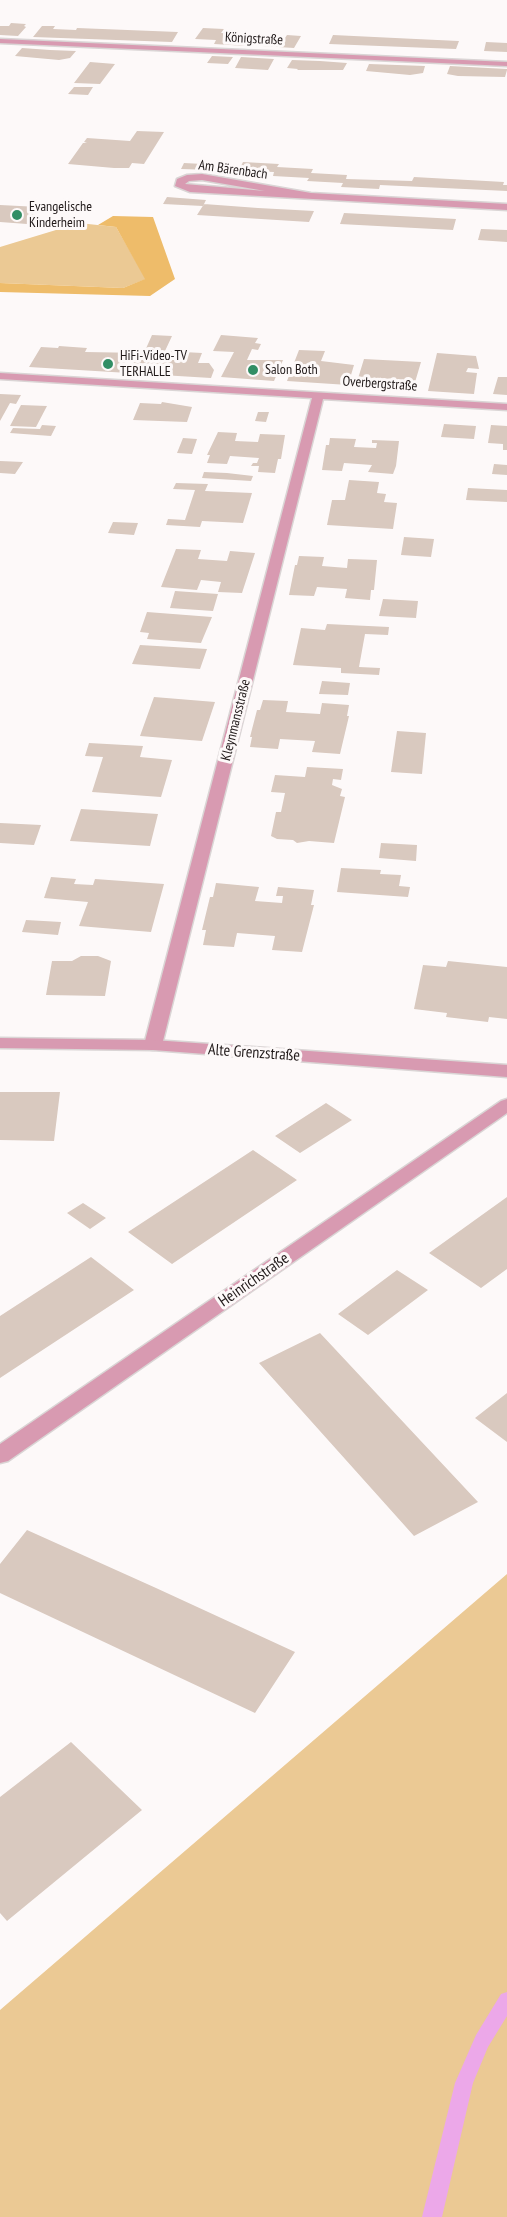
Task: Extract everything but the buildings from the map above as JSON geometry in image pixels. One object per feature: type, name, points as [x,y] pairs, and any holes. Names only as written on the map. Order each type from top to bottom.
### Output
[{"type":"street","name":"Königstraße","points":[[0,41],[507,64]]},
{"type":"street","name":"Am Bärenbach","points":[[308,195],[202,177],[180,181],[180,186],[190,189],[507,207]]},
{"type":"street","name":"Overbergstraße","points":[[0,376],[507,407]]},
{"type":"street","name":"Kleynmansstraße","points":[[153,1045],[318,395]]},
{"type":"street","name":"Alte Grenzstraße","points":[[0,1043],[153,1045],[507,1071]]},
{"type":"street","name":"Heinrichstraße","points":[[0,1455],[507,1105]]},
{"type":"shaded area","points":[[113,216],[153,217],[175,279],[150,296],[0,292],[0,283],[123,288],[145,279],[116,227],[98,225]]},
{"type":"shaded area","points":[[79,223],[116,227],[146,279],[123,288],[0,283],[0,247]]},
{"type":"shaded area","points":[[507,1574],[507,2217],[0,2217],[0,2010]]},
{"type":"waterway","points":[[432,2217],[464,2083],[482,2041],[507,2000]]},
{"type":"place","name":"Evangelische Kinderheim","points":[[17,215]]},
{"type":"place","name":"HiFi-Video-TV TERHALLE","points":[[108,364]]},
{"type":"place","name":"Salon Both","points":[[253,370]]}]
